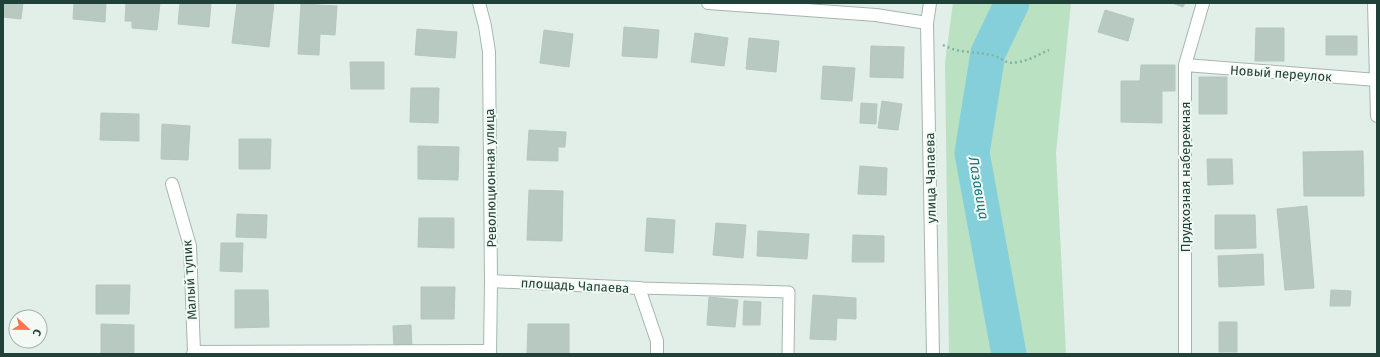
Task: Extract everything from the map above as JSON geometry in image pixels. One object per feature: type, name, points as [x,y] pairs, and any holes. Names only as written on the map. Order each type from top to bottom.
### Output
[{"type":"street","name":"Революционная улица","points":[[479,3],[485,26],[489,52],[491,281],[490,353]]},
{"type":"street","points":[[708,3],[876,15],[927,23]]},
{"type":"street","name":"улица Чапаева","points":[[930,3],[927,36],[933,354]]},
{"type":"street","name":"Прудхозная набережная","points":[[1185,354],[1185,65],[1203,3]]},
{"type":"street","points":[[1374,3],[1377,116]]},
{"type":"street","name":"Новый переулок","points":[[1185,65],[1376,80]]},
{"type":"street","name":"Малый тупик","points":[[172,184],[190,246],[194,353]]},
{"type":"street","name":"площадь Чапаева","points":[[491,281],[639,288],[657,341],[657,354]]},
{"type":"street","points":[[194,353],[490,353]]},
{"type":"lane","points":[[639,288],[789,292],[788,354]]},
{"type":"path","points":[[927,36],[946,47],[960,51],[996,56],[1006,63],[1018,62],[1049,50]]},
{"type":"green space","points":[[953,3],[1071,3],[1056,153],[1066,354],[949,354],[945,63]]},
{"type":"building","points":[[3,3],[23,3],[21,19],[3,17]]},
{"type":"building","points":[[74,3],[106,3],[105,22],[73,19]]},
{"type":"building","points":[[126,3],[160,3],[157,30],[132,28],[132,21],[125,21]]},
{"type":"building","points":[[180,3],[211,3],[209,27],[178,24]]},
{"type":"building","points":[[237,3],[274,3],[269,47],[232,43]]},
{"type":"building","points":[[1172,3],[1185,3],[1183,7]]},
{"type":"building","points":[[301,4],[337,6],[335,35],[320,34],[319,55],[298,54]]},
{"type":"building","points":[[1105,10],[1134,19],[1128,41],[1098,32]]},
{"type":"building","points":[[624,27],[659,30],[657,58],[622,56]]},
{"type":"building","points":[[1256,28],[1284,28],[1284,61],[1255,61]]},
{"type":"building","points":[[417,29],[457,32],[455,58],[415,55]]},
{"type":"building","points":[[544,30],[573,34],[569,67],[540,63]]},
{"type":"building","points":[[695,33],[728,38],[724,66],[691,62]]},
{"type":"building","points":[[1326,36],[1357,36],[1357,55],[1326,55]]},
{"type":"building","points":[[749,38],[779,41],[776,72],[746,69]]},
{"type":"building","points":[[871,46],[904,47],[903,78],[870,77]]},
{"type":"building","points":[[350,62],[384,62],[384,89],[351,89]]},
{"type":"building","points":[[1141,65],[1175,65],[1175,91],[1162,91],[1162,123],[1121,122],[1121,81],[1140,81]]},
{"type":"building","points":[[823,66],[855,68],[852,101],[821,99]]},
{"type":"building","points":[[1199,77],[1227,77],[1227,114],[1199,114]]},
{"type":"building","points":[[411,88],[439,88],[438,123],[410,122]]},
{"type":"building","points":[[882,101],[902,104],[898,130],[878,128]]},
{"type":"building","points":[[861,103],[877,104],[876,124],[860,123]]},
{"type":"building","points":[[101,113],[139,114],[139,141],[100,140]]},
{"type":"building","points":[[162,124],[190,126],[188,160],[161,159]]},
{"type":"building","points":[[529,130],[566,132],[565,147],[558,147],[558,161],[527,160]]},
{"type":"building","points":[[239,139],[271,139],[270,169],[239,169]]},
{"type":"building","points":[[418,146],[459,147],[458,180],[418,179]]},
{"type":"building","points":[[1363,151],[1364,196],[1304,196],[1303,152]]},
{"type":"building","points":[[1207,159],[1232,159],[1233,184],[1208,185]]},
{"type":"building","points":[[860,166],[887,168],[886,195],[858,194]]},
{"type":"building","points":[[529,190],[563,191],[562,241],[527,240]]},
{"type":"building","points":[[1307,206],[1314,288],[1285,290],[1277,209]]},
{"type":"building","points":[[237,214],[267,215],[266,238],[236,237]]},
{"type":"building","points":[[1215,215],[1255,215],[1256,248],[1215,249]]},
{"type":"building","points":[[419,218],[454,218],[454,248],[418,247]]},
{"type":"building","points":[[647,218],[675,220],[673,253],[645,251]]},
{"type":"building","points":[[716,223],[746,225],[743,258],[713,255]]},
{"type":"building","points":[[758,231],[809,234],[807,259],[757,256]]},
{"type":"building","points":[[853,235],[884,236],[884,262],[852,262]]},
{"type":"building","points":[[221,243],[243,243],[242,272],[220,271]]},
{"type":"building","points":[[1263,254],[1264,285],[1219,287],[1218,256]]},
{"type":"building","points":[[96,285],[130,285],[129,314],[96,314]]},
{"type":"building","points":[[421,287],[455,287],[454,319],[421,319]]},
{"type":"building","points":[[235,290],[268,290],[269,327],[235,328]]},
{"type":"building","points":[[1331,290],[1351,291],[1350,306],[1330,306]]},
{"type":"building","points":[[813,295],[856,298],[856,319],[837,318],[836,340],[810,339]]},
{"type":"building","points":[[709,297],[738,300],[735,327],[707,325]]},
{"type":"building","points":[[744,301],[761,302],[760,325],[743,325]]},
{"type":"building","points":[[1219,322],[1237,322],[1237,352],[1219,352]]},
{"type":"building","points":[[101,324],[134,325],[134,354],[101,354]]},
{"type":"building","points":[[528,324],[569,324],[569,354],[527,354]]},
{"type":"building","points":[[411,325],[412,350],[394,350],[393,326]]},
{"type":"waterway","name":"Лазавица","points":[[1009,354],[972,153],[988,53],[1012,3]]}]
